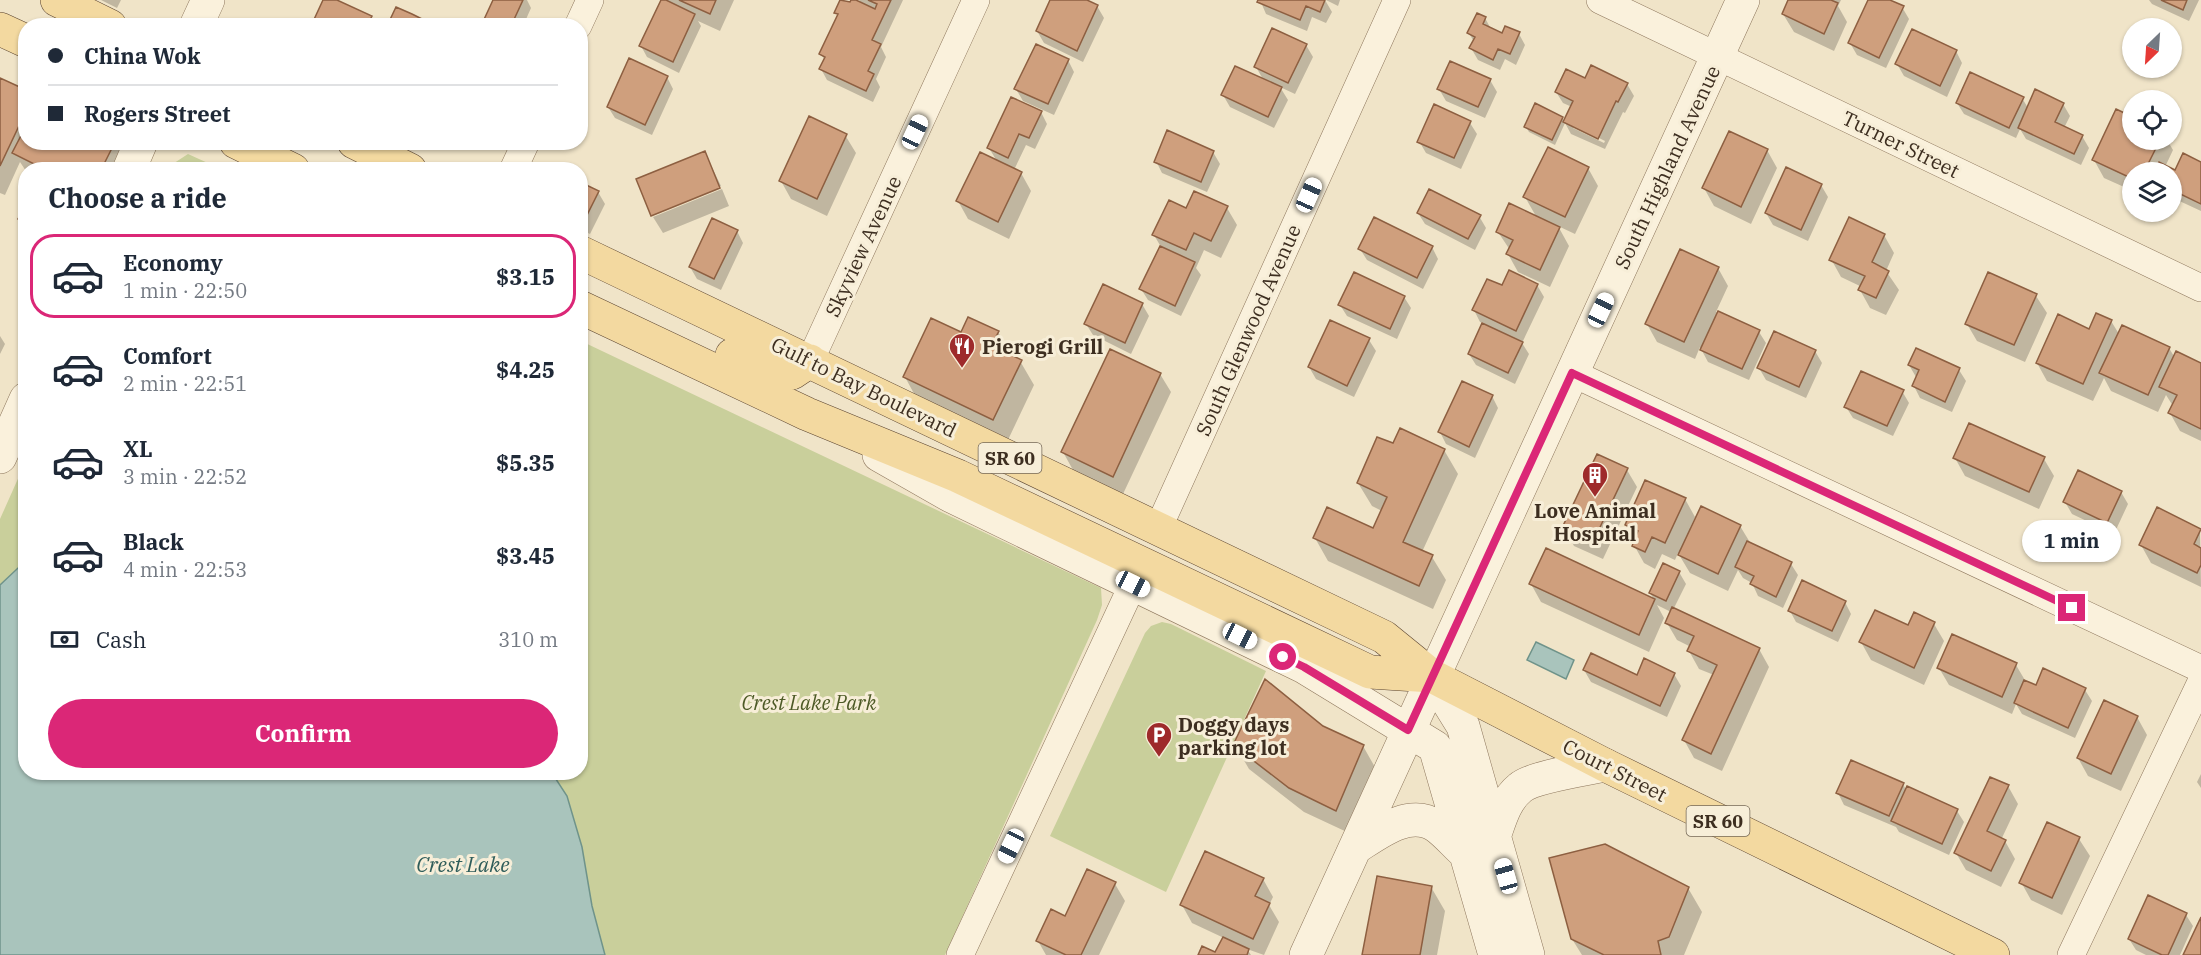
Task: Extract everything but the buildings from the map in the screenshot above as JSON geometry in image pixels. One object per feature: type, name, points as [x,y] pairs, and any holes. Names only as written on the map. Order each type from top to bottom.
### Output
[{"type":"main road","points":[[57,0],[94,18]]},
{"type":"main road","points":[[0,29],[18,37]]},
{"type":"main road","points":[[252,150],[277,162]]},
{"type":"main road","points":[[370,150],[394,162]]},
{"type":"main road","name":"Gulf to Bay Boulevard","points":[[588,256],[1384,637],[1432,676]]},
{"type":"main road","name":"Gulf to Bay Boulevard","points":[[588,311],[807,414],[958,476],[1370,672],[1432,676]]},
{"type":"main road","points":[[663,347],[714,347],[771,373],[792,373],[810,362]]},
{"type":"main road","name":"Court Street","points":[[1432,676],[1605,765],[1993,955]]},
{"type":"street","points":[[200,18],[208,0]]},
{"type":"street","points":[[582,18],[590,0]]},
{"type":"street","name":"Skyview Avenue","points":[[810,362],[976,0]]},
{"type":"street","name":"South Glenwood Avenue","points":[[1158,529],[1397,0]]},
{"type":"street","name":"Turner Street","points":[[1600,0],[2201,288]]},
{"type":"street","name":"South Highland Avenue","points":[[1306,955],[1743,0]]},
{"type":"street","points":[[1572,373],[2201,669]]},
{"type":"street","points":[[807,414],[951,496],[1304,667],[1435,747],[1495,955]]},
{"type":"street","points":[[0,457],[18,417]]},
{"type":"street","points":[[960,955],[1133,584]]},
{"type":"street","name":"Gulf to Bay Boulevard","points":[[1432,676],[1463,726],[1528,955]]},
{"type":"street","points":[[2071,955],[2201,682]]},
{"type":"street","points":[[1494,837],[1502,813],[1521,787],[1555,775],[1605,765]]},
{"type":"street","points":[[1355,848],[1393,824],[1416,820],[1435,825],[1464,852]]},
{"type":"green space","points":[[188,154],[206,162],[176,162]]},
{"type":"green space","name":"Crest Lake Park","points":[[588,344],[1101,588],[1102,605],[945,955],[0,955],[0,519],[18,479],[18,780],[588,780]]},
{"type":"green space","points":[[1162,622],[1171,624],[1266,671],[1166,892],[1050,836],[1145,633],[1151,626]]},
{"type":"water","name":"Crest Lake","points":[[18,568],[18,780],[557,780],[567,796],[582,847],[592,906],[605,955],[0,955],[0,585]]},
{"type":"water","points":[[1536,642],[1574,660],[1566,679],[1527,660]]},
{"type":"place","name":"Pierogi Grill","points":[[962,369]]},
{"type":"place","name":"Love Animal Hospital","points":[[1595,498]]},
{"type":"place","name":"Doggy days parking lot","points":[[1159,758]]},
{"type":"route","points":[[1283,657],[1358,698],[1408,730],[1572,373],[2072,608]]}]
